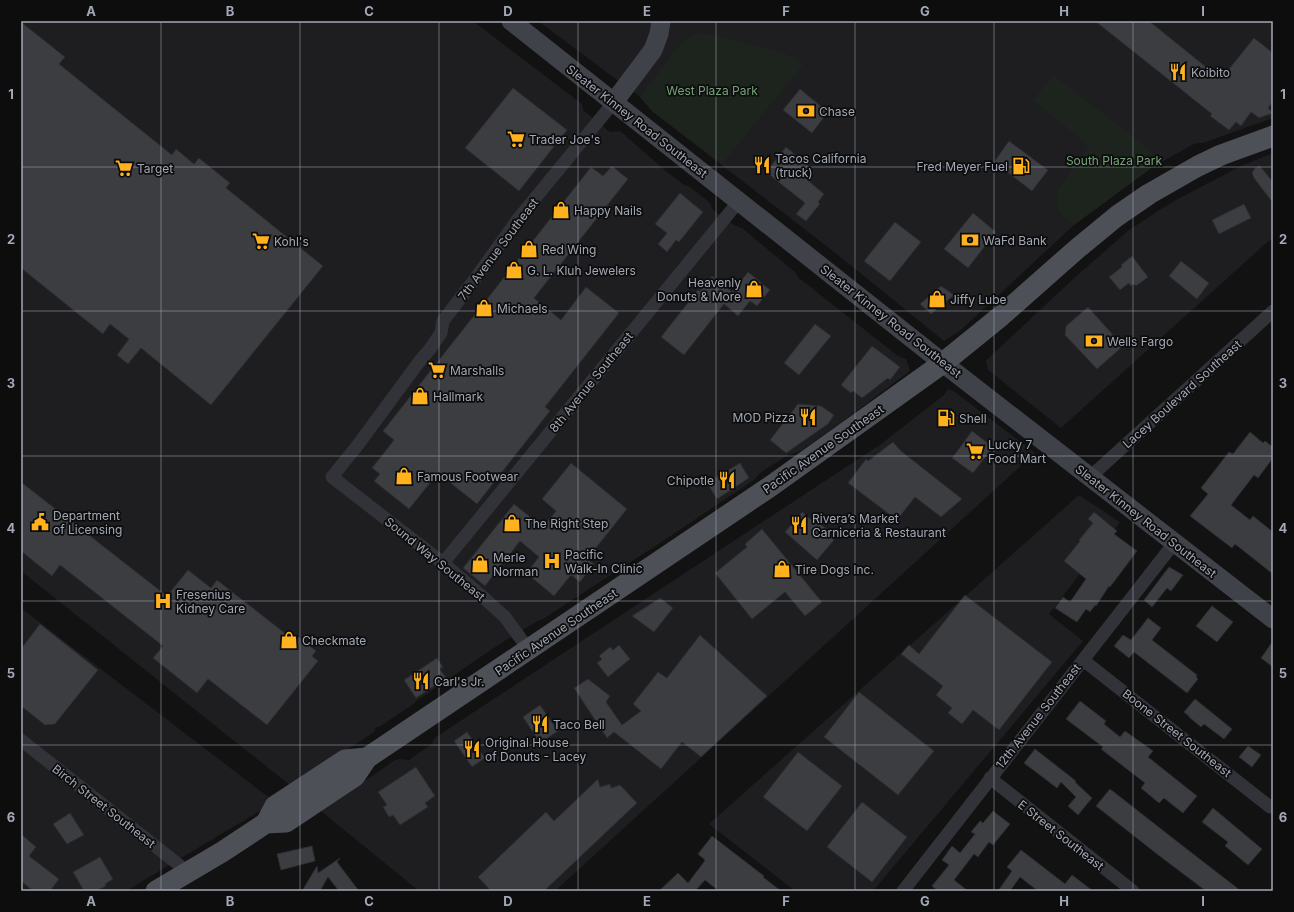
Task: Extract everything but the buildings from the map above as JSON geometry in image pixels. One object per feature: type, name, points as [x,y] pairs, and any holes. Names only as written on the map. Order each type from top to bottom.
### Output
[{"type":"main road","name":"Sleater Kinney Road Southeast","points":[[511,21],[943,363],[1273,619]]},
{"type":"main road","name":"7th Avenue Southeast","points":[[614,102],[653,50],[659,34],[661,21]]},
{"type":"main road","name":"Pacific Avenue Southeast","points":[[156,891],[266,823],[275,806],[345,760],[367,758],[803,464],[943,363],[1001,316],[1078,248],[1117,216],[1149,194],[1198,166],[1221,155],[1273,136]]},
{"type":"street","name":"7th Avenue Southeast","points":[[332,476],[357,446],[430,349],[441,333],[443,321],[518,219],[614,102]]},
{"type":"street","name":"8th Avenue Southeast","points":[[443,563],[739,201]]},
{"type":"street","name":"Lacey Boulevard Southeast","points":[[1090,477],[1273,311]]},
{"type":"street","name":"Sound Way Southeast","points":[[332,476],[443,563],[505,617],[529,650]]},
{"type":"street","name":"12th Avenue Southeast","points":[[902,891],[1175,542]]},
{"type":"street","name":"Boone Street Southeast","points":[[1083,660],[1270,806]]},
{"type":"street","name":"Birch Street Southeast","points":[[21,740],[188,872]]},
{"type":"street","name":"E Street Southeast","points":[[990,778],[1133,891]]},
{"type":"shaded area","points":[[21,21],[473,21],[582,104],[583,110],[610,132],[620,131],[667,172],[684,185],[690,187],[710,203],[713,210],[734,225],[742,228],[795,272],[799,278],[898,356],[906,359],[910,371],[801,451],[788,455],[760,473],[754,480],[663,541],[543,619],[498,645],[415,703],[379,727],[376,727],[374,732],[291,786],[21,571]]},
{"type":"shaded area","points":[[538,21],[1273,21],[1273,118],[1203,143],[1196,143],[1154,166],[1074,225],[961,330],[944,341],[838,255],[653,112],[640,97]]},
{"type":"shaded area","points":[[1273,153],[1273,237],[1061,428],[988,370],[986,361],[994,353],[1074,278],[1129,230],[1176,200],[1241,166]]},
{"type":"shaded area","points":[[948,389],[955,392],[1035,453],[555,891],[419,891],[321,811],[395,760],[409,760],[432,744],[436,737],[881,444],[944,395]]},
{"type":"shaded area","points":[[1079,495],[1120,522],[1049,614],[1083,641],[873,891],[795,891],[709,824]]},
{"type":"shaded area","points":[[21,608],[275,802],[126,891],[21,891]]},
{"type":"green space","name":"West Plaza Park","points":[[697,34],[712,35],[783,53],[800,60],[803,65],[722,164],[653,112],[640,97],[678,47],[686,39]]},
{"type":"green space","name":"South Plaza Park","points":[[1053,75],[1147,147],[1153,155],[1154,166],[1074,225],[1058,211],[1057,191],[1089,146],[1033,100]]},
{"type":"place","name":"Koibito","points":[[1178,72]]},
{"type":"place","name":"Chase","points":[[806,111]]},
{"type":"place","name":"Trader Joe's","points":[[516,139]]},
{"type":"place","name":"Tacos California (truck)","points":[[762,165]]},
{"type":"place","name":"Fred Meyer Fuel","points":[[1021,166]]},
{"type":"place","name":"Target","points":[[124,168]]},
{"type":"place","name":"Happy Nails","points":[[561,210]]},
{"type":"place","name":"WaFd Bank","points":[[970,240]]},
{"type":"place","name":"Kohl's","points":[[261,241]]},
{"type":"place","name":"Red Wing","points":[[529,249]]},
{"type":"place","name":"G. L. Kluh Jewelers","points":[[514,270]]},
{"type":"place","name":"Heavenly Donuts & More","points":[[754,289]]},
{"type":"place","name":"Jiffy Lube","points":[[937,299]]},
{"type":"place","name":"Michaels","points":[[484,308]]},
{"type":"place","name":"Wells Fargo","points":[[1094,341]]},
{"type":"place","name":"Marshalls","points":[[437,370]]},
{"type":"place","name":"Hallmark","points":[[420,396]]},
{"type":"place","name":"MOD Pizza","points":[[808,417]]},
{"type":"place","name":"Shell","points":[[946,418]]},
{"type":"place","name":"Lucky 7 Food Mart","points":[[975,451]]},
{"type":"place","name":"Famous Footwear","points":[[404,476]]},
{"type":"place","name":"Chipotle","points":[[727,480]]},
{"type":"place","name":"Department of Licensing","points":[[40,522]]},
{"type":"place","name":"The Right Step","points":[[512,523]]},
{"type":"place","name":"Rivera’s Market Carniceria & Restaurant","points":[[799,525]]},
{"type":"place","name":"Pacific Walk-In Clinic","points":[[552,561]]},
{"type":"place","name":"Merle Norman","points":[[480,564]]},
{"type":"place","name":"Tire Dogs Inc.","points":[[782,569]]},
{"type":"place","name":"Fresenius Kidney Care","points":[[163,601]]},
{"type":"place","name":"Checkmate","points":[[289,640]]},
{"type":"place","name":"Carl's Jr.","points":[[421,681]]},
{"type":"place","name":"Taco Bell","points":[[540,724]]},
{"type":"place","name":"Original House of Donuts - Lacey","points":[[472,749]]}]
